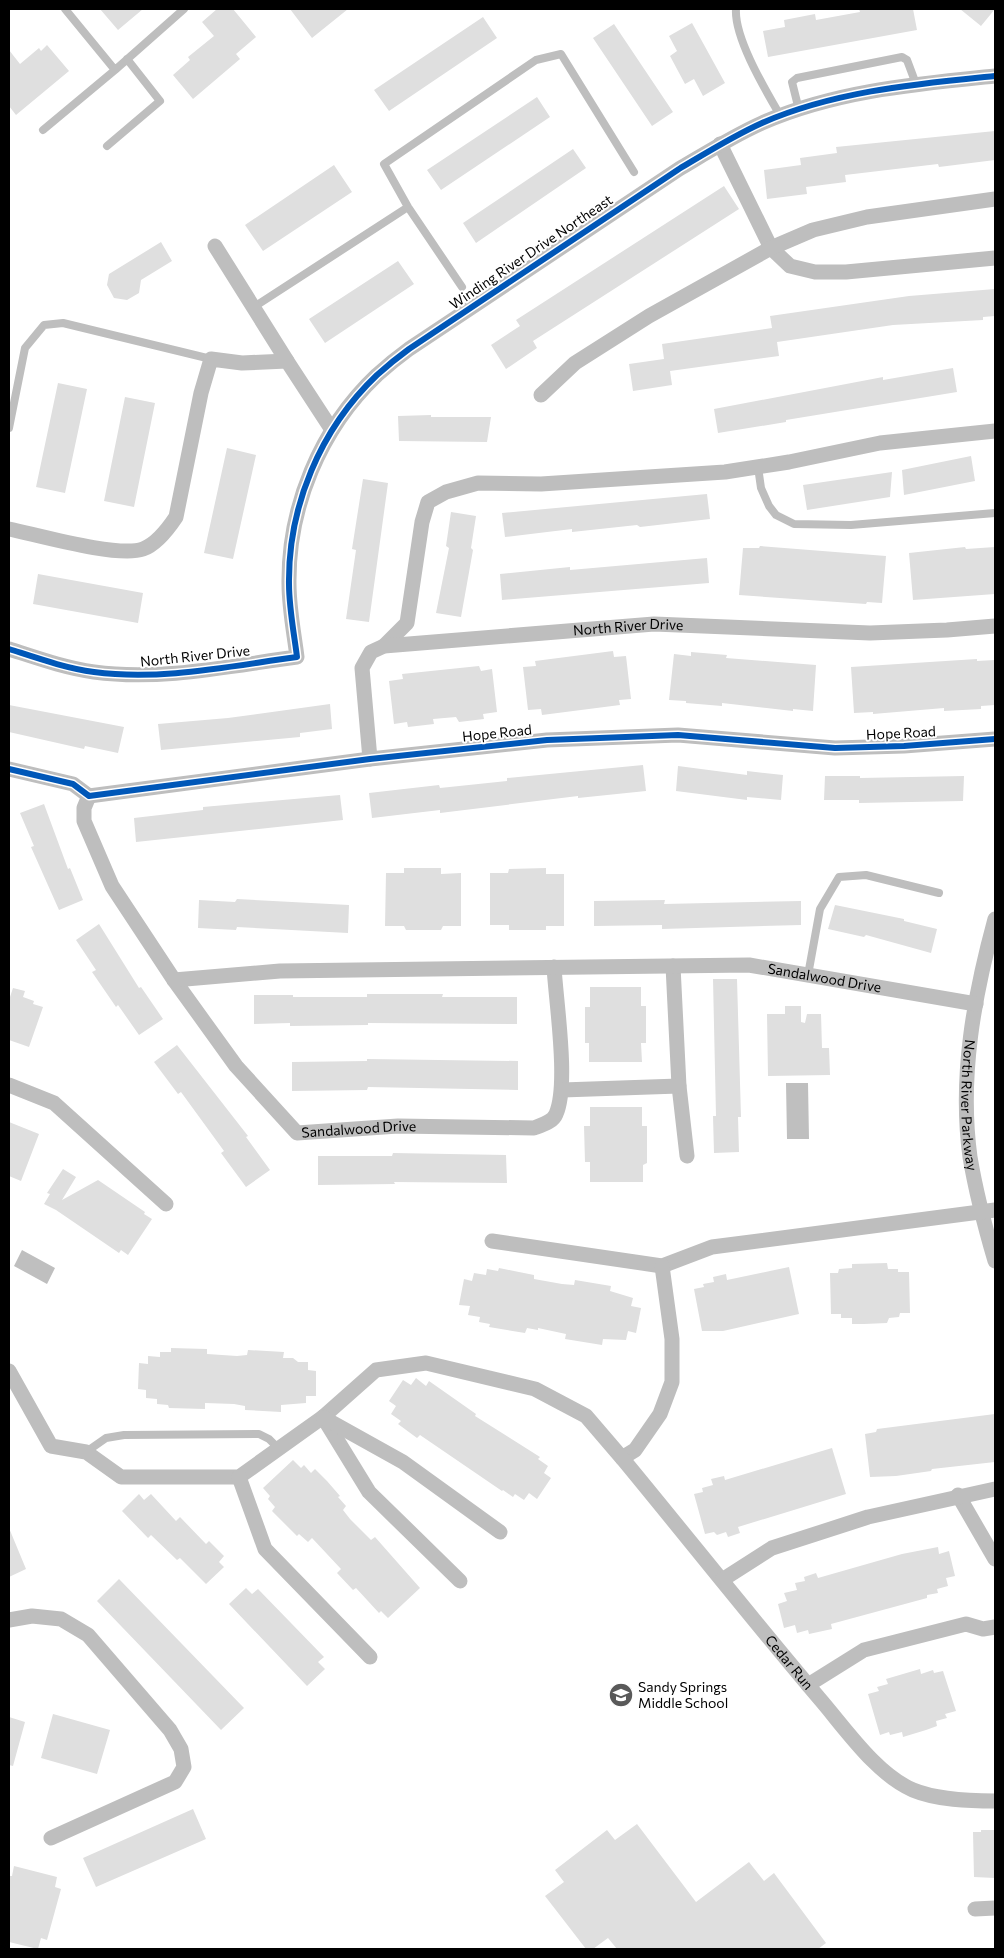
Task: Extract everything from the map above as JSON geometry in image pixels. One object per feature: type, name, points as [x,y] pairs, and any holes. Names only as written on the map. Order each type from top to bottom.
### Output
[{"type":"street","name":"Winding River Drive Northeast","points":[[297,657],[289,586],[290,552],[303,491],[316,460],[332,430],[349,406],[376,376],[409,349],[720,144],[799,110],[860,93],[916,84],[995,76]]},
{"type":"street","points":[[720,144],[771,248],[790,266],[815,272],[846,272],[995,258]]},
{"type":"street","points":[[541,396],[583,358],[649,316],[771,248],[812,230],[867,217],[995,199]]},
{"type":"street","points":[[215,246],[332,430]]},
{"type":"street","points":[[9,529],[118,551],[143,549],[166,533],[176,517],[201,393],[211,359],[242,363],[287,361]]},
{"type":"street","points":[[370,759],[362,668],[371,652],[384,646],[407,623],[422,522],[428,502],[446,492],[478,483],[541,484],[726,472],[880,443],[995,431]]},
{"type":"street","name":"North River Drive","points":[[384,646],[654,624],[870,633],[995,626]]},
{"type":"street","name":"North River Drive","points":[[9,649],[50,663],[93,672],[130,675],[167,674],[297,657]]},
{"type":"street","name":"Hope Road","points":[[89,796],[370,759],[547,740],[678,735],[835,748],[995,740]]},
{"type":"street","points":[[9,769],[73,784],[89,796]]},
{"type":"street","name":"Sandalwood Drive","points":[[89,796],[84,808],[84,821],[112,886],[174,980],[236,1066],[296,1134],[398,1126],[534,1128],[549,1122],[556,1116],[562,1090],[554,967]]},
{"type":"street","name":"North River Parkway","points":[[995,919],[968,1049],[966,1097],[970,1155],[988,1211],[995,1261]]},
{"type":"street","name":"Sandalwood Drive","points":[[174,980],[280,971],[749,965],[976,1004]]},
{"type":"street","points":[[674,966],[679,1086],[687,1156]]},
{"type":"street","points":[[9,1085],[54,1103],[166,1204]]},
{"type":"street","points":[[562,1090],[679,1086]]},
{"type":"street","points":[[492,1241],[662,1266],[712,1247],[988,1211]]},
{"type":"street","points":[[622,1458],[635,1450],[660,1414],[672,1382],[672,1339],[662,1266]]},
{"type":"street","name":"Cedar Run","points":[[239,1477],[323,1417],[376,1370],[426,1363],[535,1389],[586,1416],[808,1685],[884,1772],[914,1790],[974,1801],[995,1801]]},
{"type":"street","points":[[9,1372],[51,1446],[86,1452],[121,1478],[239,1477],[265,1549],[370,1657]]},
{"type":"street","points":[[323,1417],[403,1462],[500,1532]]},
{"type":"street","points":[[323,1417],[369,1492],[460,1581]]},
{"type":"street","points":[[722,1580],[772,1548],[868,1517],[995,1488]]},
{"type":"street","points":[[958,1495],[995,1560]]},
{"type":"street","points":[[9,1620],[32,1616],[61,1619],[88,1635],[170,1730],[181,1749],[184,1767],[176,1782],[51,1838]]},
{"type":"street","points":[[808,1685],[864,1650],[924,1633],[966,1624],[983,1629],[995,1627]]},
{"type":"street","points":[[975,1909],[995,1908]]},
{"type":"lane","points":[[65,9],[115,70]]},
{"type":"lane","points":[[43,130],[184,9]]},
{"type":"lane","points":[[736,9],[738,28],[762,84],[781,117]]},
{"type":"lane","points":[[462,286],[408,207],[384,164],[536,60],[561,54],[634,172]]},
{"type":"lane","points":[[799,110],[792,82],[797,78],[902,57],[908,60],[916,84]]},
{"type":"lane","points":[[107,146],[160,101],[127,59]]},
{"type":"lane","points":[[254,307],[408,207]]},
{"type":"lane","points":[[9,428],[25,348],[44,325],[63,323],[211,359]]},
{"type":"lane","points":[[758,467],[761,488],[768,506],[776,515],[794,524],[852,525],[995,512]]},
{"type":"lane","points":[[808,975],[820,909],[839,877],[866,875],[939,892]]},
{"type":"lane","points":[[86,1452],[106,1438],[124,1435],[259,1434],[269,1439],[279,1449]]},
{"type":"shaded area","points":[[786,1083],[808,1083],[809,1139],[787,1139]]},
{"type":"shaded area","points":[[22,1250],[55,1268],[47,1284],[14,1266]]},
{"type":"building","points":[[100,9],[143,9],[118,30]]},
{"type":"building","points":[[217,9],[233,9],[256,37],[236,54],[240,59],[193,99],[173,75],[190,60],[188,57],[214,36],[202,22]]},
{"type":"building","points":[[290,9],[348,9],[312,38]]},
{"type":"building","points":[[859,9],[913,9],[917,30],[768,57],[763,31],[785,27],[784,20],[815,14],[816,20],[860,12]]},
{"type":"building","points":[[960,9],[995,9],[981,26]]},
{"type":"building","points":[[483,17],[497,38],[389,111],[374,90]]},
{"type":"building","points":[[692,23],[725,83],[703,96],[694,79],[685,84],[670,56],[677,51],[669,36]]},
{"type":"building","points":[[614,24],[673,112],[652,126],[593,38]]},
{"type":"building","points":[[47,45],[69,71],[16,115],[9,106],[9,50],[20,64],[39,48],[41,51]]},
{"type":"building","points":[[537,97],[550,117],[441,190],[427,170]]},
{"type":"building","points":[[995,131],[995,160],[939,167],[938,164],[845,175],[846,182],[806,187],[807,194],[767,199],[764,170],[801,165],[800,158],[837,153],[836,147]]},
{"type":"building","points":[[573,149],[586,168],[476,243],[463,223]]},
{"type":"building","points":[[334,165],[352,192],[263,251],[245,225]]},
{"type":"building","points":[[724,186],[739,209],[533,341],[537,348],[506,369],[491,345],[520,326],[516,320]]},
{"type":"building","points":[[161,242],[172,261],[141,280],[139,293],[127,300],[114,298],[107,285],[109,274]]},
{"type":"building","points":[[398,261],[414,284],[325,343],[309,319]]},
{"type":"building","points":[[995,289],[995,316],[983,317],[983,320],[893,325],[777,342],[779,356],[670,371],[672,385],[633,391],[629,364],[664,359],[662,344],[772,328],[770,316],[909,296]]},
{"type":"building","points":[[953,368],[957,392],[718,433],[714,409],[883,377],[883,380]]},
{"type":"building","points":[[58,383],[87,389],[65,493],[36,487]]},
{"type":"building","points":[[125,397],[155,403],[134,507],[104,501]]},
{"type":"building","points":[[431,415],[431,417],[491,417],[487,442],[399,441],[398,416]]},
{"type":"building","points":[[227,448],[256,455],[233,559],[204,553]]},
{"type":"building","points":[[971,456],[975,481],[904,495],[902,470]]},
{"type":"building","points":[[892,472],[890,497],[807,510],[803,485]]},
{"type":"building","points":[[363,479],[388,483],[369,622],[346,619],[356,550],[352,549]]},
{"type":"building","points":[[707,494],[710,519],[572,532],[572,529],[505,537],[502,513]]},
{"type":"building","points":[[451,512],[476,516],[471,548],[473,550],[461,617],[436,613],[449,548],[446,546]]},
{"type":"building","points":[[760,546],[886,556],[882,603],[867,602],[866,604],[739,595],[743,548],[759,548]]},
{"type":"building","points":[[965,547],[966,549],[995,547],[995,594],[913,600],[909,553]]},
{"type":"building","points":[[707,558],[709,583],[502,600],[500,574],[570,567],[570,570]]},
{"type":"building","points":[[38,574],[143,593],[138,623],[33,604]]},
{"type":"building","points":[[613,651],[614,657],[626,656],[631,699],[619,700],[620,705],[542,715],[541,709],[528,710],[523,667],[536,666],[535,661]]},
{"type":"building","points":[[691,652],[727,655],[726,658],[816,665],[813,711],[793,709],[793,711],[722,703],[722,706],[669,700],[674,654],[691,656]]},
{"type":"building","points":[[977,659],[977,661],[995,660],[995,705],[981,706],[981,709],[944,711],[944,708],[873,714],[873,712],[854,713],[851,667]]},
{"type":"building","points":[[479,666],[481,671],[492,669],[497,712],[483,714],[484,719],[459,722],[456,717],[433,719],[434,724],[408,727],[407,722],[394,724],[389,681],[403,679],[402,674]]},
{"type":"building","points":[[330,704],[332,729],[300,733],[300,737],[161,750],[158,724],[228,718]]},
{"type":"building","points":[[9,705],[124,727],[118,753],[85,746],[84,749],[9,732]]},
{"type":"building","points":[[643,765],[646,791],[578,798],[578,796],[440,813],[440,810],[372,818],[369,793],[439,785],[440,788],[507,781],[507,778]]},
{"type":"building","points":[[678,766],[747,775],[747,771],[783,775],[781,800],[747,797],[747,800],[676,791]]},
{"type":"building","points":[[825,776],[860,776],[860,778],[964,776],[963,801],[859,803],[859,800],[824,800]]},
{"type":"building","points":[[340,795],[343,820],[136,842],[134,818],[203,810],[203,807]]},
{"type":"building","points":[[44,804],[68,869],[70,868],[83,900],[59,910],[31,847],[34,846],[20,813]]},
{"type":"building","points":[[404,868],[441,868],[441,874],[461,873],[461,926],[443,926],[441,930],[406,930],[404,926],[385,926],[386,873],[404,873]]},
{"type":"building","points":[[546,868],[546,874],[564,874],[564,926],[546,926],[546,930],[509,930],[509,925],[490,925],[490,873],[508,873],[509,869]]},
{"type":"building","points":[[237,899],[349,905],[348,933],[237,927],[236,930],[198,928],[199,900],[235,902]]},
{"type":"building","points":[[665,900],[664,904],[801,901],[801,925],[662,929],[662,925],[594,926],[594,901]]},
{"type":"building","points":[[835,905],[904,919],[904,921],[937,929],[931,953],[866,935],[864,937],[828,929]]},
{"type":"building","points":[[99,924],[139,988],[141,987],[163,1019],[139,1035],[118,1005],[116,1007],[92,972],[96,970],[76,940]]},
{"type":"building","points":[[713,979],[737,979],[741,1117],[738,1117],[739,1152],[714,1153],[713,1116],[716,1116]]},
{"type":"building","points":[[590,987],[641,987],[641,1006],[646,1006],[646,1043],[641,1043],[642,1062],[589,1062],[589,1043],[585,1043],[585,1007],[590,1007]]},
{"type":"building","points":[[13,988],[25,991],[23,997],[34,1001],[33,1004],[43,1007],[29,1047],[9,1040],[9,1000]]},
{"type":"building","points":[[367,994],[443,994],[442,997],[517,997],[517,1024],[368,1023],[368,1025],[290,1026],[290,1023],[254,1024],[254,995],[367,997]]},
{"type":"building","points":[[785,1006],[801,1006],[801,1022],[805,1023],[807,1014],[821,1014],[822,1048],[829,1048],[830,1075],[768,1076],[767,1014],[785,1014]]},
{"type":"building","points":[[177,1045],[248,1136],[246,1137],[270,1170],[246,1187],[221,1153],[224,1151],[181,1092],[178,1094],[154,1062]]},
{"type":"building","points":[[367,1059],[518,1061],[518,1090],[368,1087],[367,1090],[292,1091],[292,1062],[367,1061]]},
{"type":"building","points":[[590,1107],[642,1107],[642,1126],[647,1126],[647,1163],[643,1165],[643,1182],[590,1182],[590,1162],[585,1162],[584,1126],[590,1126]]},
{"type":"building","points":[[9,1122],[39,1134],[21,1181],[9,1176]]},
{"type":"building","points":[[393,1153],[506,1155],[507,1183],[394,1182],[395,1184],[318,1185],[318,1156],[392,1156]]},
{"type":"building","points":[[63,1169],[76,1177],[62,1200],[98,1180],[145,1212],[144,1214],[152,1219],[128,1255],[121,1250],[119,1253],[56,1210],[44,1204],[50,1194],[47,1193]]},
{"type":"building","points":[[887,1263],[888,1269],[898,1269],[898,1272],[909,1272],[910,1313],[900,1313],[899,1317],[889,1318],[887,1323],[864,1324],[852,1324],[852,1318],[841,1318],[841,1314],[831,1314],[830,1273],[838,1273],[839,1269],[852,1268],[852,1264]]},
{"type":"building","points":[[789,1267],[799,1314],[723,1331],[702,1331],[694,1289],[704,1287],[703,1284],[714,1282],[713,1277],[726,1274],[727,1280]]},
{"type":"building","points":[[499,1268],[534,1275],[534,1279],[562,1284],[574,1285],[575,1280],[611,1286],[610,1291],[633,1298],[631,1306],[641,1308],[636,1333],[628,1331],[626,1340],[603,1339],[602,1345],[565,1339],[566,1334],[538,1328],[538,1330],[527,1328],[525,1333],[489,1327],[490,1324],[479,1322],[480,1317],[468,1315],[470,1306],[459,1305],[464,1279],[472,1281],[474,1273],[486,1275],[487,1269],[498,1271]]},
{"type":"building","points":[[171,1348],[207,1349],[207,1354],[237,1356],[247,1355],[248,1350],[284,1352],[283,1358],[293,1358],[298,1362],[308,1362],[308,1370],[316,1371],[316,1396],[306,1396],[306,1403],[281,1405],[281,1412],[245,1410],[245,1406],[234,1404],[205,1403],[205,1409],[169,1408],[168,1405],[157,1404],[157,1399],[146,1398],[146,1390],[138,1389],[139,1363],[148,1364],[148,1356],[160,1357],[160,1352],[171,1352]]},
{"type":"building","points":[[416,1378],[426,1386],[429,1381],[476,1414],[475,1416],[540,1457],[538,1459],[548,1466],[544,1473],[551,1478],[537,1499],[529,1493],[524,1500],[515,1494],[513,1497],[420,1435],[417,1438],[398,1424],[401,1421],[391,1414],[396,1406],[389,1401],[403,1380],[411,1385]]},
{"type":"building","points":[[995,1414],[995,1462],[932,1469],[931,1471],[896,1476],[870,1477],[865,1434],[876,1432],[877,1429]]},
{"type":"building","points":[[832,1448],[846,1494],[738,1527],[740,1533],[728,1537],[726,1532],[717,1535],[714,1532],[705,1534],[694,1494],[703,1492],[702,1488],[713,1485],[711,1479],[724,1476],[725,1480]]},
{"type":"building","points":[[293,1460],[301,1468],[304,1465],[311,1473],[315,1469],[327,1481],[340,1496],[338,1497],[346,1506],[343,1510],[350,1519],[371,1540],[375,1537],[420,1588],[388,1618],[381,1611],[379,1613],[356,1588],[353,1590],[337,1573],[341,1569],[312,1538],[308,1542],[299,1534],[297,1536],[272,1511],[275,1507],[268,1499],[270,1496],[263,1488]]},
{"type":"building","points":[[139,1494],[144,1500],[151,1494],[176,1521],[180,1517],[206,1544],[209,1541],[224,1556],[219,1562],[224,1567],[206,1584],[180,1558],[177,1560],[151,1535],[148,1538],[122,1511]]},
{"type":"building","points":[[9,1528],[26,1569],[9,1577]]},
{"type":"building","points":[[938,1547],[939,1554],[949,1551],[955,1576],[946,1578],[948,1586],[937,1589],[938,1593],[927,1595],[927,1598],[831,1624],[832,1629],[809,1634],[808,1630],[797,1633],[795,1625],[784,1628],[778,1604],[787,1601],[784,1593],[797,1590],[795,1583],[805,1581],[804,1577],[816,1573],[818,1578],[902,1554]]},
{"type":"building","points":[[119,1579],[244,1708],[221,1730],[97,1601]]},
{"type":"building","points":[[246,1588],[252,1594],[258,1589],[324,1657],[318,1662],[325,1669],[307,1686],[229,1604]]},
{"type":"building","points":[[920,1669],[921,1674],[933,1670],[934,1673],[943,1671],[956,1711],[945,1714],[947,1718],[936,1721],[937,1726],[926,1730],[903,1737],[902,1732],[890,1735],[889,1732],[880,1735],[868,1694],[879,1691],[877,1687],[888,1684],[886,1679]]},
{"type":"building","points":[[53,1714],[110,1730],[97,1774],[41,1758]]},
{"type":"building","points":[[9,1717],[25,1722],[13,1766],[9,1765]]},
{"type":"building","points":[[193,1809],[206,1839],[96,1887],[83,1858]]},
{"type":"building","points":[[637,1824],[696,1902],[749,1862],[764,1881],[774,1873],[826,1943],[818,1949],[617,1949],[608,1938],[593,1949],[586,1949],[545,1896],[564,1882],[555,1870],[607,1830],[615,1840]]},
{"type":"building","points":[[981,1830],[995,1830],[995,1878],[974,1877],[973,1832],[981,1832]]},
{"type":"building","points":[[14,1866],[57,1877],[55,1887],[61,1889],[47,1940],[41,1938],[38,1949],[9,1942],[9,1876],[12,1876]]},
{"type":"cycle path","points":[[9,649],[72,668],[94,672],[145,675],[196,671],[297,657],[289,584],[294,526],[301,498],[311,471],[339,420],[357,396],[389,365],[409,349],[679,169],[751,128],[790,112],[847,96],[876,90],[995,76]]},
{"type":"cycle path","points":[[9,769],[73,784],[89,796],[370,759],[547,740],[678,735],[835,748],[904,746],[995,739]]},
{"type":"place","name":"Sandy Springs Middle School","points":[[621,1695]]}]
